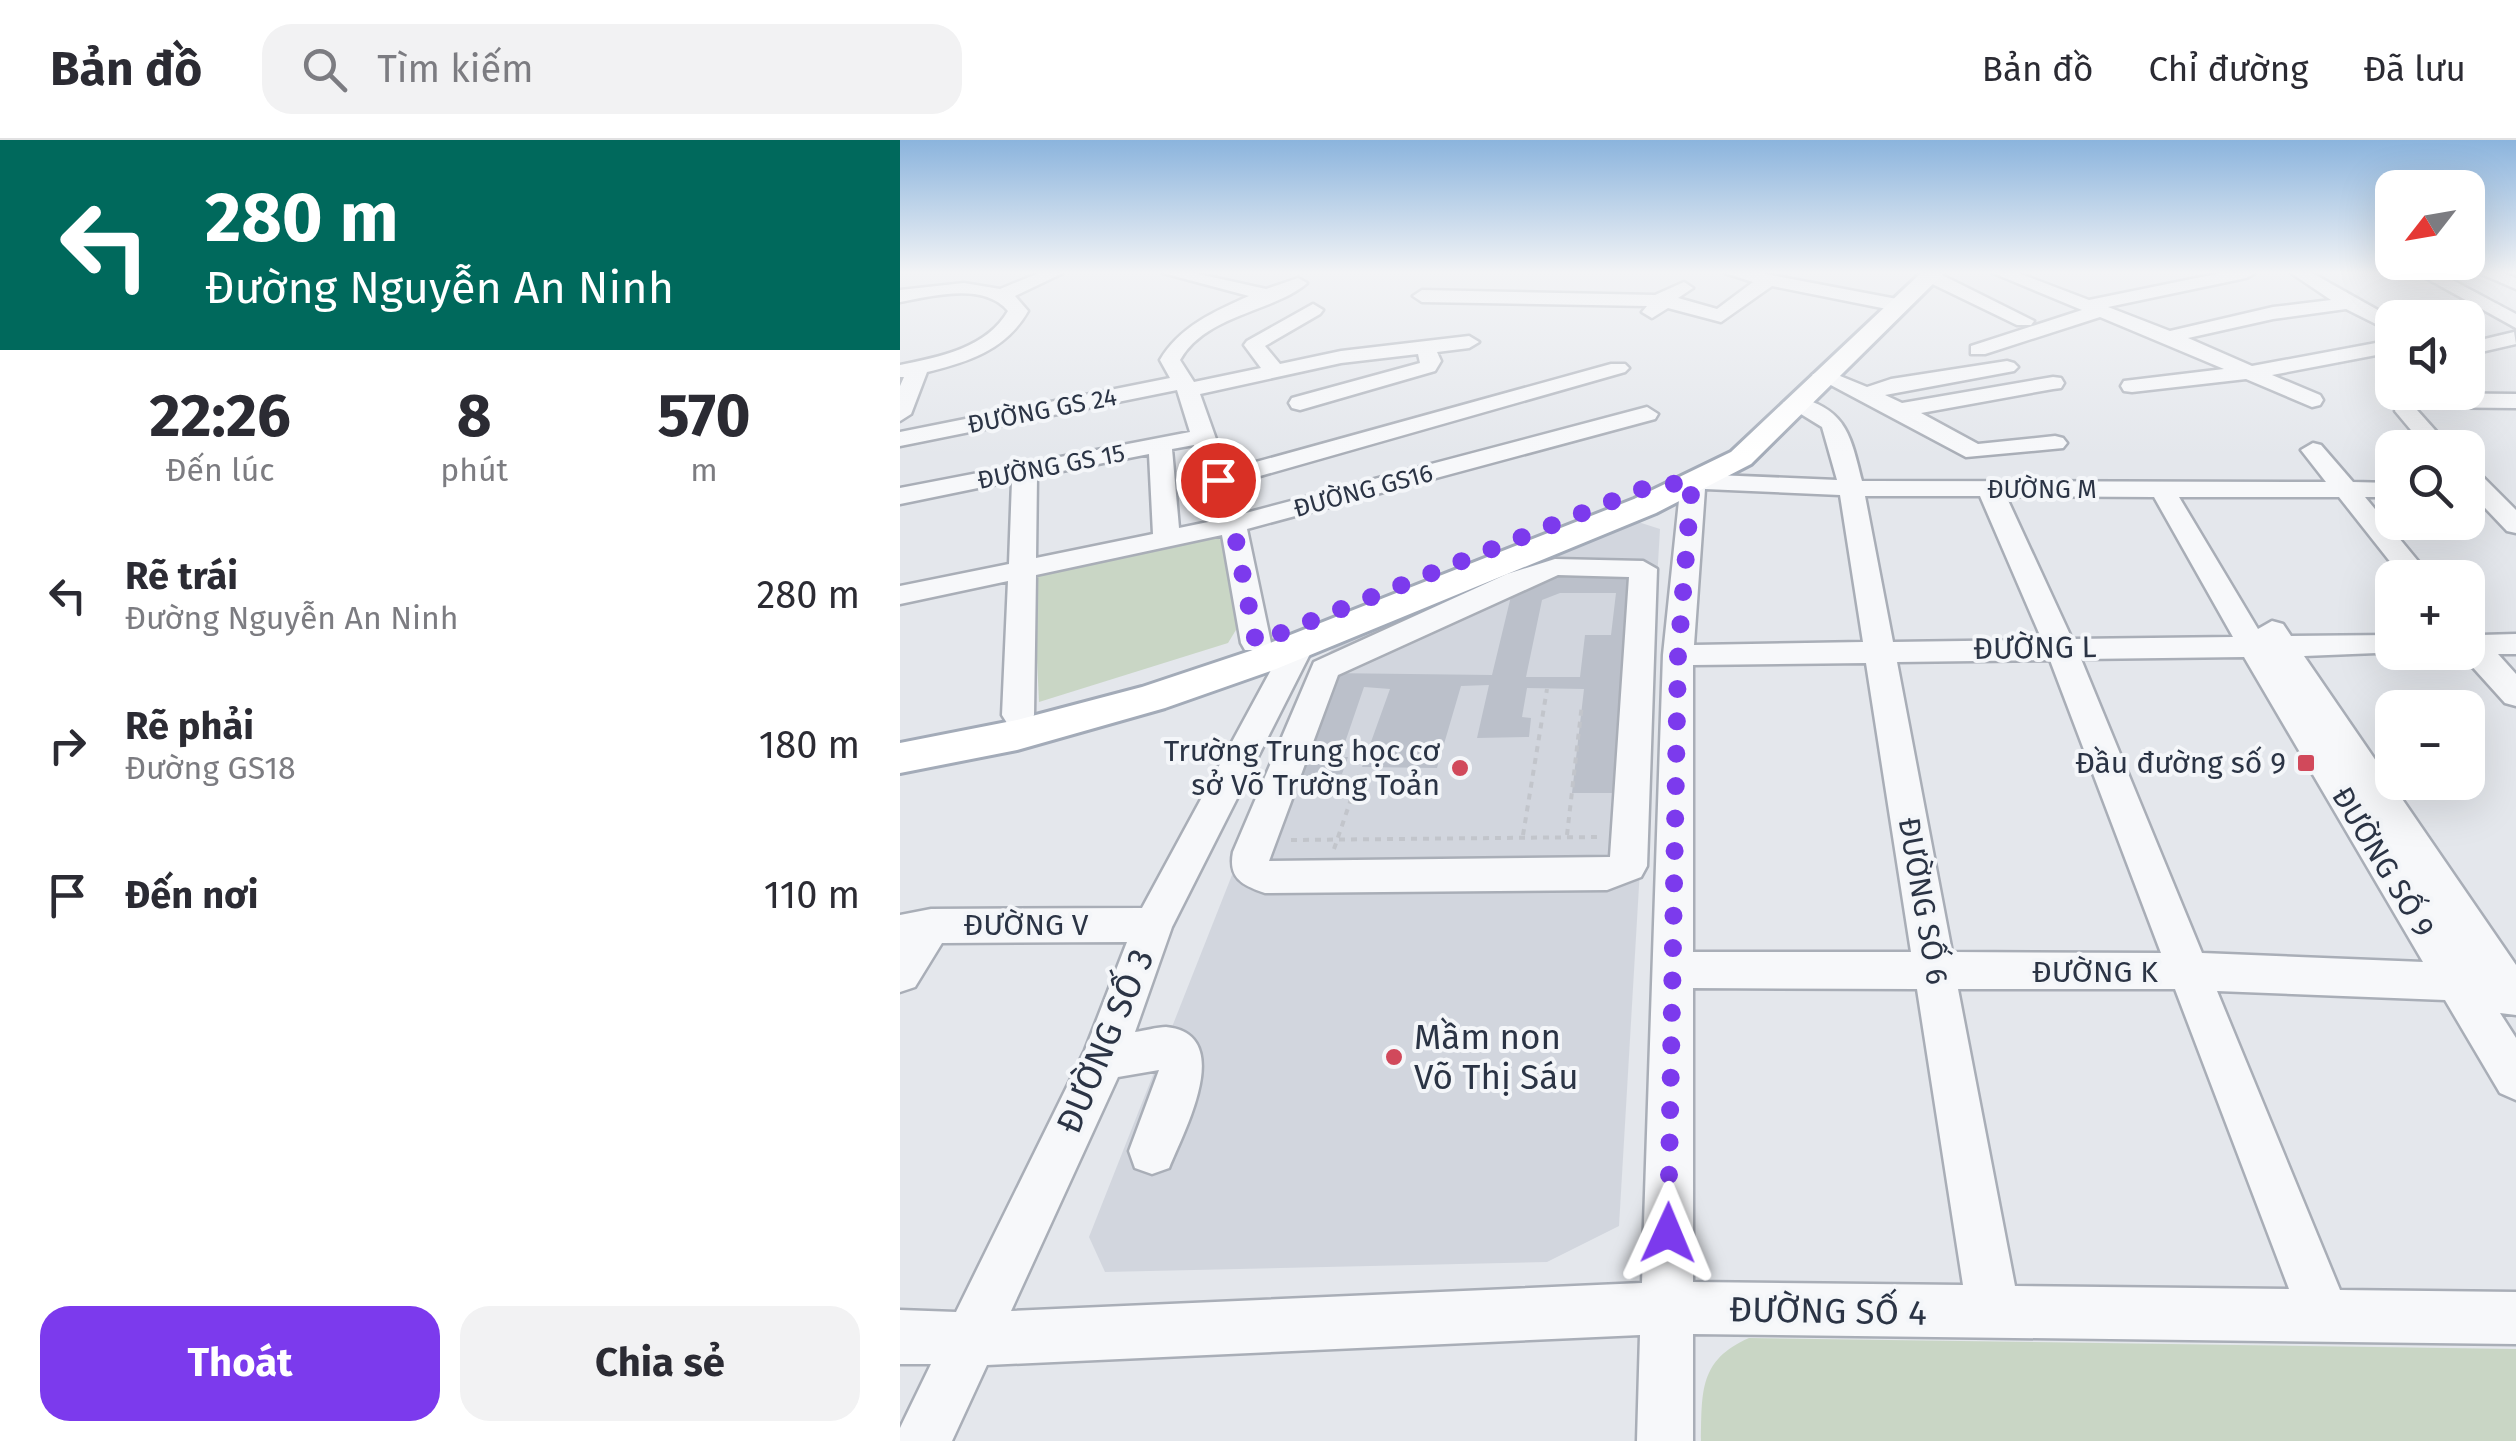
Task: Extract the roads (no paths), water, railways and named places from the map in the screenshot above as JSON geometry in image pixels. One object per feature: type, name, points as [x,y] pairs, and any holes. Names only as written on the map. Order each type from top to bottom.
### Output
[{"type":"main road","points":[[900,758],[1072,721],[1273,650],[1645,506],[1740,458],[1867,334]]},
{"type":"main road","points":[[900,738],[1018,714],[1273,650]]},
{"type":"street","points":[[900,414],[909,369],[951,358],[1001,334]]},
{"type":"street","points":[[1195,334],[1178,345],[1170,360],[1186,386],[1273,650]]},
{"type":"street","points":[[1268,334],[1254,345],[1275,372]]},
{"type":"street","points":[[1978,350],[2023,334]]},
{"type":"street","points":[[2160,334],[2312,400]]},
{"type":"street","points":[[2168,337],[2182,334]]},
{"type":"street","name":"ĐƯỜNG GS 24","points":[[900,438],[1275,372],[1340,356],[1469,342]]},
{"type":"street","points":[[1300,403],[1428,367],[1432,361],[1425,347]]},
{"type":"street","points":[[2132,386],[2253,372],[2375,349]]},
{"type":"street","points":[[2274,382],[2375,365]]},
{"type":"street","points":[[1866,395],[1892,386],[2007,367]]},
{"type":"street","points":[[1218,480],[1618,368]]},
{"type":"street","points":[[1823,375],[1899,410],[1969,451],[2055,443]]},
{"type":"street","points":[[1899,410],[2053,383]]},
{"type":"street","points":[[2421,430],[2413,422],[2407,405],[2414,400],[2513,403]]},
{"type":"street","name":"ĐƯỜNG SỐ 6","points":[[1794,403],[1817,408],[1829,417],[1850,488],[1994,1314]]},
{"type":"street","name":"ĐƯỜNG GS16","points":[[900,595],[1233,525],[1647,414]]},
{"type":"street","name":"ĐƯỜNG GS 15","points":[[900,496],[1202,436]]},
{"type":"street","points":[[1160,445],[1166,538]]},
{"type":"street","points":[[2313,450],[2403,560]]},
{"type":"street","points":[[1018,714],[1025,472]]},
{"type":"street","points":[[1666,1441],[1674,970],[1665,666],[1643,569],[1554,567],[1517,580],[1325,669],[1256,840],[1250,868],[1265,877],[1324,877],[1607,874],[1628,866],[1665,666],[1692,481]]},
{"type":"street","name":"ĐƯỜNG M","points":[[1692,481],[1850,488],[2375,490]]},
{"type":"street","points":[[2485,485],[2516,489]]},
{"type":"street","points":[[1990,489],[2061,648],[2324,1316]]},
{"type":"street","name":"ĐƯỜNG SỐ 9","points":[[2174,489],[2456,983],[2516,1078]]},
{"type":"street","points":[[2485,496],[2516,524]]},
{"type":"street","points":[[2485,643],[2516,644]]},
{"type":"street","name":"ĐƯỜNG SỐ 9","points":[[2267,646],[2512,992]]},
{"type":"street","name":"ĐƯỜNG L","points":[[1665,666],[1877,650],[2375,646]]},
{"type":"street","name":"ĐƯỜNG SỐ 3","points":[[923,1441],[1104,1058],[1153,925],[1273,650]]},
{"type":"street","points":[[2485,661],[2516,696]]},
{"type":"street","name":"ĐƯỜNG V","points":[[915,929],[1153,925]]},
{"type":"street","points":[[900,974],[915,929]]},
{"type":"street","name":"ĐƯỜNG K","points":[[1674,970],[2190,971],[2456,983],[2512,992]]},
{"type":"street","points":[[1104,1058],[1166,1048],[1182,1059],[1180,1079],[1152,1151]]},
{"type":"street","name":"ĐƯỜNG SỐ 4","points":[[900,1337],[968,1339],[1666,1308],[2516,1318]]},
{"type":"place","name":"Đầu đường số 9","points":[[2306,763]]},
{"type":"place","name":"Trường Trung học cơ sở Võ Trường Toản","points":[[1460,768]]},
{"type":"place","name":"Mầm non Võ Thị Sáu","points":[[1394,1057]]}]
